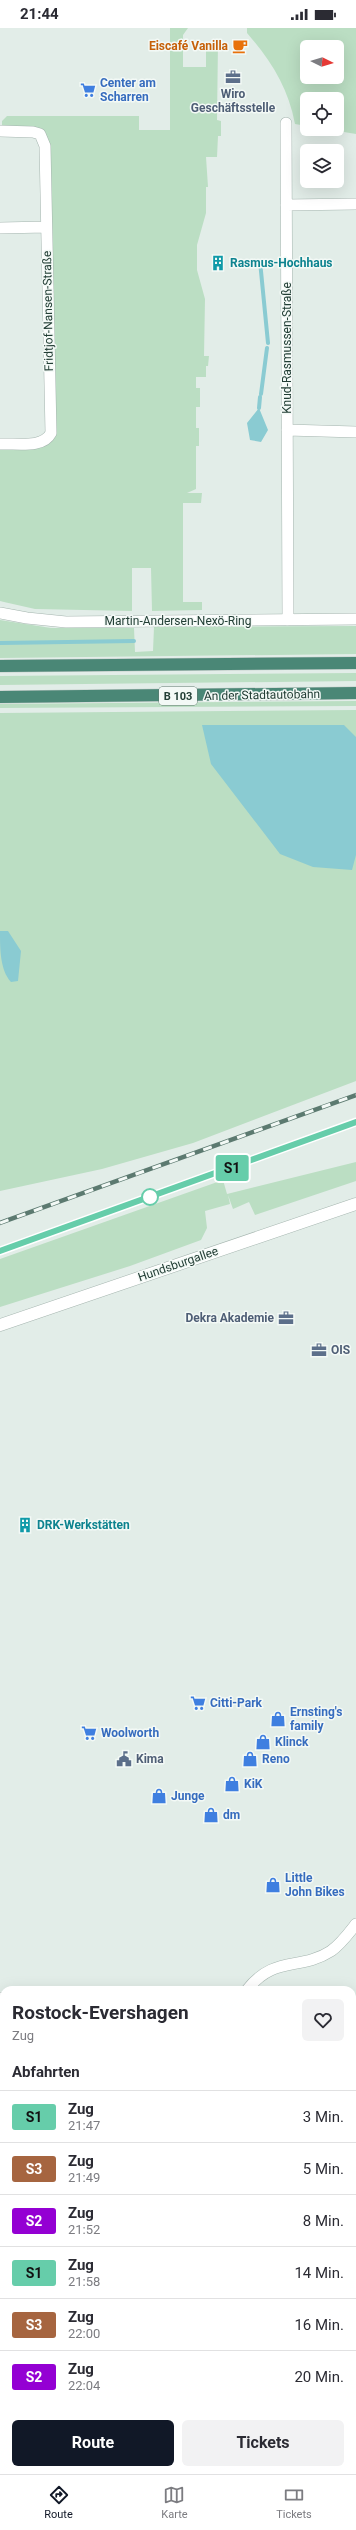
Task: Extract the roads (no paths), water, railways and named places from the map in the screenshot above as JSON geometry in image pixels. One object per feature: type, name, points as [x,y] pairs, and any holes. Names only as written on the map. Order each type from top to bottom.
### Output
[{"type":"highway","points":[[0,666],[356,663]]},
{"type":"highway","name":"An der Stadtautobahn","points":[[0,697],[356,693]]},
{"type":"street","name":"Knud-Rasmussen-Straße","points":[[286,123],[288,620]]},
{"type":"street","name":"Fridtjof-Nansen-Straße","points":[[0,131],[33,132],[40,134],[45,146],[50,433],[47,439],[40,443],[0,444]]},
{"type":"street","points":[[286,205],[356,204]]},
{"type":"street","points":[[0,228],[46,227]]},
{"type":"street","name":"Knud-Rasmussen-Straße","points":[[287,430],[356,432]]},
{"type":"street","name":"Martin-Andersen-Nexö-Ring","points":[[0,613],[27,618],[66,622],[356,619]]},
{"type":"street","name":"Hundsburgallee","points":[[0,1325],[356,1204]]},
{"type":"street","points":[[250,1986],[255,1979],[275,1967],[319,1957],[331,1951],[356,1924]]},
{"type":"water","points":[[259,408],[268,430],[261,442],[250,440],[247,423]]},
{"type":"water","points":[[202,725],[344,725],[356,737],[356,855],[352,870],[313,867],[280,854],[211,764]]},
{"type":"water","points":[[0,931],[8,931],[21,951],[18,981],[11,982],[5,972],[1,952]]},
{"type":"waterway","points":[[260,261],[268,343]]},
{"type":"waterway","points":[[261,394],[267,348]]},
{"type":"waterway","points":[[259,408],[260,397]]},
{"type":"waterway","points":[[0,643],[134,641]]},
{"type":"railway","points":[[0,1223],[356,1095]]},
{"type":"railway","points":[[0,1251],[356,1122]]},
{"type":"train","name":"S1","points":[[0,1251],[356,1122]]},
{"type":"place","name":"Eiscafé Vanilla","points":[[240,46]]},
{"type":"place","name":"Wiro Geschäftsstelle","points":[[233,77]]},
{"type":"place","name":"Center am Scharren","points":[[88,90]]},
{"type":"place","name":"Rasmus-Hochhaus","points":[[218,263]]},
{"type":"place","name":"Dekra Akademie","points":[[286,1318]]},
{"type":"place","name":"OIS","points":[[319,1350]]},
{"type":"place","name":"DRK-Werkstätten","points":[[25,1525]]},
{"type":"place","name":"Citti-Park","points":[[198,1703]]},
{"type":"place","name":"Ernsting's family","points":[[278,1719]]},
{"type":"place","name":"Woolworth","points":[[89,1733]]},
{"type":"place","name":"Klinck","points":[[263,1742]]},
{"type":"place","name":"Kima","points":[[124,1759]]},
{"type":"place","name":"Reno","points":[[250,1759]]},
{"type":"place","name":"KiK","points":[[232,1784]]},
{"type":"place","name":"Junge","points":[[159,1796]]},
{"type":"place","name":"dm","points":[[211,1815]]},
{"type":"place","name":"Little John Bikes","points":[[273,1885]]}]
